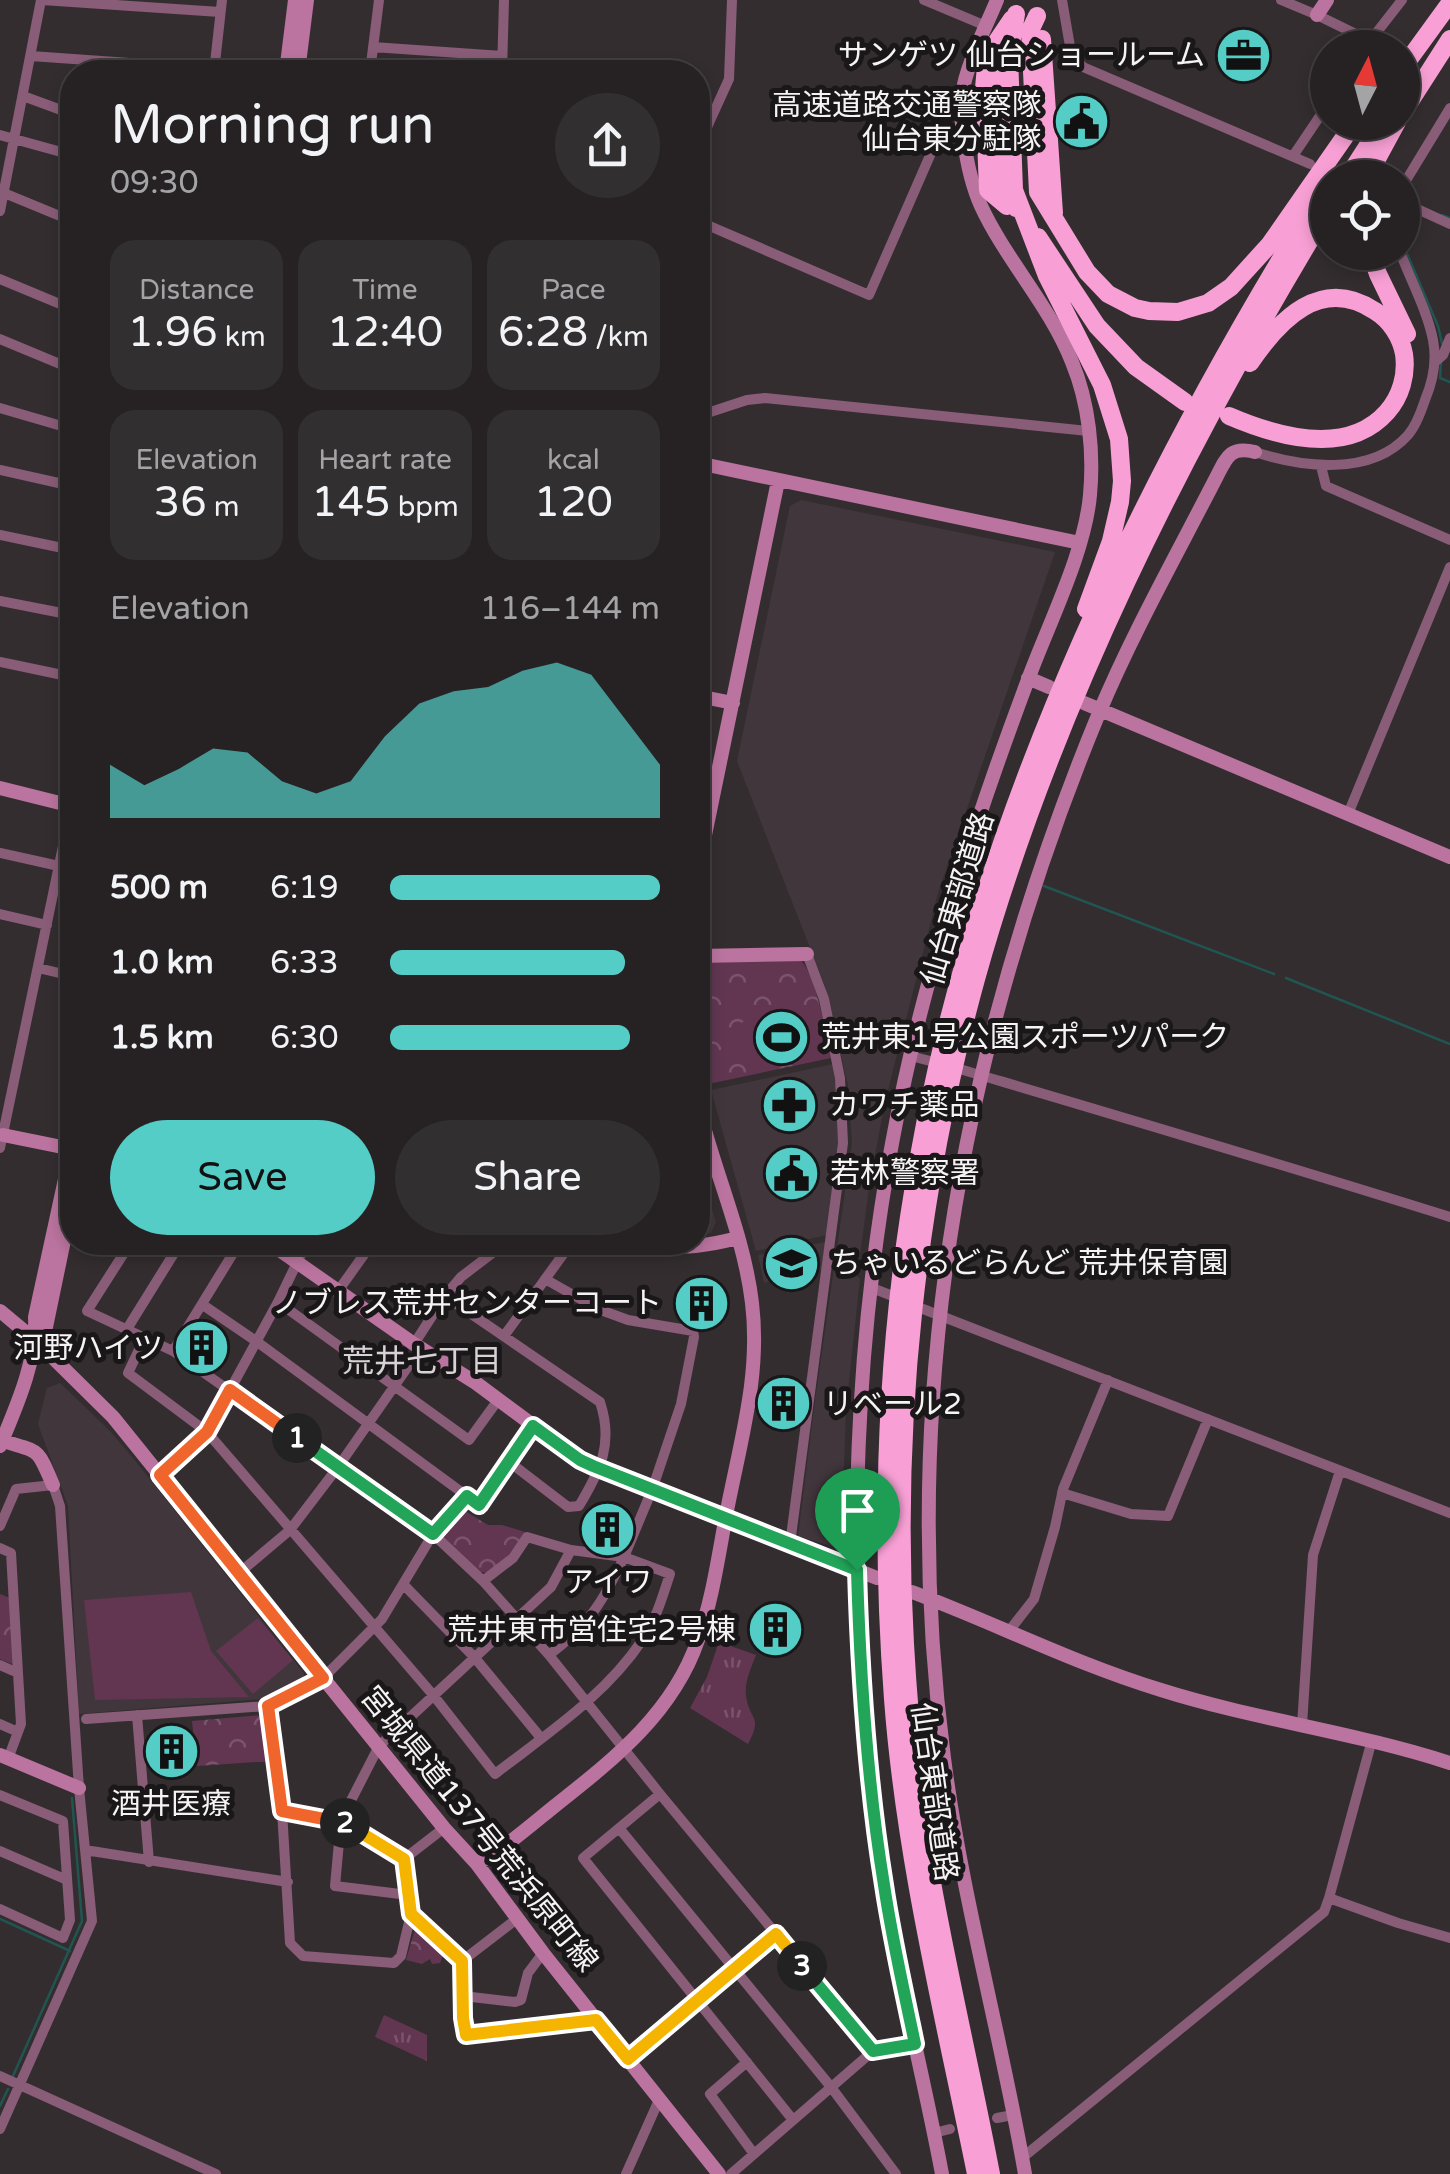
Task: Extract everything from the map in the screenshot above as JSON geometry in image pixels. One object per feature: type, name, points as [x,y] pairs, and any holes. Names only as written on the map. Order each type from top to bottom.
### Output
[{"type":"highway","points":[[1420,36],[1450,3]]},
{"type":"highway","points":[[1420,45],[1450,3]]},
{"type":"highway","points":[[1018,7],[987,56],[984,88],[988,190],[1055,252],[1135,308],[1178,312],[1208,303],[1232,287],[1270,244],[1342,140]]},
{"type":"highway","points":[[1018,7],[1034,190],[1110,404],[1119,439],[1122,482],[1111,541],[1052,696],[1018,802]]},
{"type":"highway","points":[[1018,7],[1003,54],[1008,190],[1026,222]]},
{"type":"highway","points":[[1026,222],[1034,190],[1030,32],[1039,8]]},
{"type":"highway","points":[[1039,8],[1050,68],[1060,217],[1055,252]]},
{"type":"highway","points":[[1039,8],[1036,30],[1044,192],[1054,219]]},
{"type":"highway","points":[[1420,68],[1450,26]]},
{"type":"highway","points":[[1420,86],[1450,40]]},
{"type":"highway","points":[[988,190],[1055,252],[1090,304],[1123,342],[1187,399]]},
{"type":"highway","points":[[1034,190],[1054,219]]},
{"type":"highway","points":[[1055,252],[1058,191]]},
{"type":"highway","name":"仙台東部道路","points":[[976,2174],[927,1936],[900,1771],[887,1597],[890,1402],[900,1287],[921,1148],[946,1032],[988,888],[1078,654],[1160,480],[1245,319],[1310,211]]},
{"type":"highway","name":"仙台東部道路","points":[[992,2174],[928,1858],[905,1649],[902,1485],[910,1350],[926,1215],[976,979],[1012,864],[1073,705],[1142,549],[1241,358],[1310,241]]},
{"type":"highway","points":[[1142,549],[1246,368],[1271,333],[1290,315],[1315,302],[1337,298],[1360,302],[1385,318],[1402,343],[1405,370],[1399,395],[1382,417],[1359,432],[1329,439],[1277,433],[1227,420],[1291,445],[1336,447],[1376,434],[1395,417],[1410,394],[1414,357],[1407,332],[1377,270]]},
{"type":"street","points":[[0,211],[42,0],[221,6],[215,60]]},
{"type":"street","points":[[288,60],[295,0]]},
{"type":"street","points":[[300,60],[307,0]]},
{"type":"street","points":[[371,60],[379,0]]},
{"type":"street","points":[[502,60],[504,0]]},
{"type":"street","points":[[710,121],[729,79],[732,0]]},
{"type":"street","points":[[924,0],[986,26]]},
{"type":"street","points":[[710,226],[869,294],[949,112],[962,96],[997,0]]},
{"type":"street","points":[[1062,0],[1071,52],[1083,67],[1310,164]]},
{"type":"street","points":[[1281,0],[1343,30]]},
{"type":"street","points":[[1317,15],[1327,0]]},
{"type":"street","points":[[1379,30],[1402,0]]},
{"type":"street","points":[[373,47],[502,56]]},
{"type":"street","points":[[31,56],[80,60]]},
{"type":"street","points":[[23,96],[60,110]]},
{"type":"street","points":[[942,2174],[883,1883],[868,1763],[857,1570],[859,1426],[882,1210],[911,1056],[944,932],[992,781],[1080,543],[1090,496],[1086,407],[1071,358],[979,201],[965,148],[962,96]]},
{"type":"street","points":[[1419,160],[1450,108]]},
{"type":"street","points":[[1293,156],[1310,131]]},
{"type":"street","points":[[0,135],[60,151]]},
{"type":"street","points":[[4,192],[60,216]]},
{"type":"street","points":[[1420,210],[1450,224]]},
{"type":"street","points":[[1407,270],[1439,358]]},
{"type":"street","points":[[0,279],[60,304]]},
{"type":"street","points":[[1025,2174],[968,1902],[944,1759],[930,1599],[931,1312],[980,1075],[1023,918],[1100,710],[1226,458],[1240,449],[1321,466],[1373,458],[1411,433],[1450,338]]},
{"type":"street","points":[[0,340],[60,364]]},
{"type":"street","points":[[710,412],[766,398],[1088,430]]},
{"type":"street","points":[[0,408],[60,426]]},
{"type":"street","points":[[710,466],[1080,543]]},
{"type":"street","points":[[1321,466],[1326,486],[1450,540]]},
{"type":"street","points":[[0,470],[60,483]]},
{"type":"street","points":[[710,810],[778,481]]},
{"type":"street","points":[[0,535],[60,548]]},
{"type":"street","points":[[1348,814],[1450,567]]},
{"type":"street","points":[[0,601],[60,614]]},
{"type":"street","points":[[0,662],[60,674]]},
{"type":"street","points":[[1028,678],[1049,687]]},
{"type":"street","points":[[710,698],[732,703]]},
{"type":"street","points":[[1084,703],[1450,857]]},
{"type":"street","points":[[0,788],[60,802]]},
{"type":"street","points":[[0,853],[59,866]]},
{"type":"street","points":[[60,861],[1,1139],[60,1147]]},
{"type":"street","points":[[0,914],[47,924]]},
{"type":"street","points":[[710,956],[807,954],[824,999],[840,1078],[843,1143],[790,1544]]},
{"type":"street","points":[[38,968],[60,973]]},
{"type":"street","points":[[911,1056],[930,1061]]},
{"type":"street","points":[[963,1070],[1450,1217]]},
{"type":"street","points":[[477,1864],[496,1853],[625,1748],[666,1703],[698,1641],[755,1365],[752,1302],[738,1238],[710,1145]]},
{"type":"street","points":[[0,2129],[92,1921],[60,1506],[40,1454],[1,1442],[18,1403],[36,1340],[35,1317],[60,1203]]},
{"type":"street","points":[[710,1244],[738,1238]]},
{"type":"street","points":[[36,1340],[46,1326],[61,1255]]},
{"type":"street","points":[[123,1255],[87,1311],[173,1350],[433,1534],[484,1581],[549,1654],[873,2051]]},
{"type":"street","points":[[127,1329],[174,1255]]},
{"type":"street","points":[[173,1350],[232,1255]]},
{"type":"street","points":[[287,1255],[476,1383],[580,1460],[877,1578]]},
{"type":"street","points":[[160,1475],[207,1432],[300,1255]]},
{"type":"street","points":[[338,1291],[364,1255]]},
{"type":"street","points":[[239,1572],[290,1530],[395,1386],[445,1296],[460,1277],[490,1255]]},
{"type":"street","points":[[504,1336],[562,1255]]},
{"type":"street","points":[[545,1278],[598,1309],[628,1320],[693,1331],[694,1337],[681,1404],[652,1490],[606,1597],[567,1641],[549,1654]]},
{"type":"street","points":[[872,1288],[890,1295]]},
{"type":"street","points":[[445,1296],[600,1402],[604,1413],[604,1456],[579,1506],[568,1506],[508,1461]]},
{"type":"street","points":[[278,1302],[469,1440],[498,1400]]},
{"type":"street","points":[[203,1305],[479,1505],[533,1426]]},
{"type":"street","name":"宮城県道137号荒浜原町線","points":[[0,1310],[99,1401],[477,1864],[719,2174]]},
{"type":"street","points":[[931,1312],[1450,1513]]},
{"type":"street","points":[[144,1337],[128,1373],[207,1432],[434,1696],[495,1774],[587,1702],[616,1674],[646,1636],[670,1574],[624,1557],[572,1550],[527,1537],[513,1558],[484,1581]]},
{"type":"street","points":[[1010,1631],[1034,1600],[1062,1493],[1108,1380]]},
{"type":"street","points":[[1062,1493],[1131,1514],[1168,1516],[1208,1419]]},
{"type":"street","points":[[1302,1725],[1312,1555],[1340,1471]]},
{"type":"street","points":[[0,1526],[16,1490],[53,1485]]},
{"type":"street","points":[[86,1719],[268,1706],[323,1678],[382,1619],[433,1534],[467,1496]]},
{"type":"street","points":[[0,1548],[11,1553],[21,1724],[4,1757],[79,1788]]},
{"type":"street","points":[[408,1894],[335,1886],[341,1820],[379,1746],[552,1587],[572,1550]]},
{"type":"street","points":[[403,1584],[474,1658],[541,1738]]},
{"type":"street","points":[[912,1592],[1158,1690],[1230,1710],[1372,1740],[1450,1763]]},
{"type":"street","points":[[0,1665],[18,1673]]},
{"type":"street","points":[[268,1706],[282,1811],[290,1942],[304,1956],[394,1963],[401,1956],[411,1914],[404,1859]]},
{"type":"street","points":[[137,1716],[149,1862]]},
{"type":"street","points":[[0,1724],[18,1732]]},
{"type":"street","points":[[1022,2158],[1324,1912],[1372,1740]]},
{"type":"street","points":[[660,1794],[583,1858],[793,2120]]},
{"type":"street","points":[[0,1795],[63,1822],[70,1920],[63,1938],[0,1909]]},
{"type":"street","points":[[282,1811],[341,1820],[404,1859]]},
{"type":"street","points":[[404,1859],[444,1828]]},
{"type":"street","points":[[619,1828],[736,1968],[896,2174]]},
{"type":"street","points":[[85,1850],[288,1882]]},
{"type":"street","points":[[0,1851],[67,1880]]},
{"type":"street","points":[[1329,1898],[1450,1938]]},
{"type":"street","points":[[411,1914],[462,1961],[466,2035],[596,2020]]},
{"type":"street","points":[[462,1961],[518,1918]]},
{"type":"street","points":[[628,2059],[776,1934]]},
{"type":"street","points":[[463,1996],[521,2000],[528,1973],[543,1953]]},
{"type":"street","points":[[731,2174],[873,2051],[915,2044]]},
{"type":"street","points":[[747,2062],[710,2094],[754,2154]]},
{"type":"street","points":[[0,2076],[216,2174]]},
{"type":"street","points":[[626,2174],[660,2100]]},
{"type":"street","points":[[997,2118],[1014,2115]]},
{"type":"street","points":[[934,2133],[950,2129]]},
{"type":"shaded area","points":[[801,500],[1055,552],[938,893],[885,1102],[857,1277],[860,1278],[846,1410],[841,1549],[798,1536],[852,1143],[848,1085],[825,986],[737,761],[790,506]]},
{"type":"shaded area","points":[[833,1064],[838,1144],[827,1235],[756,1251],[711,1090]]},
{"type":"shaded area","points":[[710,1202],[716,1222],[710,1233]]},
{"type":"shaded area","name":"ちゃいるどらんど 荒井保育園","points":[[826,1242],[823,1270],[764,1283],[758,1255]]},
{"type":"shaded area","points":[[60,1383],[133,1458],[304,1673],[303,1679],[263,1699],[79,1714],[68,1506],[38,1424],[47,1388]]},
{"type":"green space","points":[[798,958],[815,989],[831,1058],[710,1084],[710,962]]},
{"type":"green space","name":"荒井東1号公園スポーツパーク","points":[[813,1007],[822,1052],[751,1067],[742,1022]]},
{"type":"green space","points":[[465,1511],[488,1525],[525,1532],[512,1553],[488,1573],[479,1572],[443,1539],[443,1534]]},
{"type":"green space","points":[[191,1592],[211,1651],[249,1697],[95,1700],[84,1600]]},
{"type":"green space","points":[[0,1594],[10,1598],[16,1662],[12,1664],[0,1659]]},
{"type":"green space","points":[[258,1618],[293,1660],[253,1694],[216,1651]]},
{"type":"green space","points":[[719,1642],[756,1655],[746,1686],[755,1723],[748,1744],[690,1708],[707,1677]]},
{"type":"green space","points":[[263,1715],[271,1761],[197,1766],[192,1721]]},
{"type":"green space","points":[[416,1926],[445,1950],[440,1963],[432,1964],[430,1959],[422,1964],[406,1960]]},
{"type":"green space","points":[[384,2015],[427,2035],[427,2061],[375,2037]]},
{"type":"waterway","points":[[1442,215],[1450,218]]},
{"type":"waterway","points":[[1414,270],[1442,343]]},
{"type":"waterway","points":[[1441,361],[1440,378],[1450,382]]},
{"type":"waterway","points":[[1044,886],[1274,974]]},
{"type":"waterway","points":[[1286,978],[1450,1044]]},
{"type":"waterway","points":[[13,2076],[82,1921],[72,1798]]},
{"type":"waterway","points":[[0,1919],[70,1951]]},
{"type":"waterway","points":[[0,2106],[8,2089]]},
{"type":"place","name":"サンゲツ 仙台ショールーム","points":[[1244,55]]},
{"type":"place","name":"高速道路交通警察隊 仙台東分駐隊","points":[[1081,122]]},
{"type":"place","name":"荒井東1号公園スポーツパーク","points":[[782,1037]]},
{"type":"place","name":"カワチ薬品","points":[[790,1105]]},
{"type":"place","name":"若林警察署","points":[[791,1173]]},
{"type":"place","name":"ちゃいるどらんど 荒井保育園","points":[[792,1263]]},
{"type":"place","name":"ノブレス荒井センターコート","points":[[701,1303]]},
{"type":"place","name":"河野ハイツ","points":[[202,1348]]},
{"type":"place","name":"リベール2","points":[[784,1404]]},
{"type":"place","name":"アイワ","points":[[608,1529]]},
{"type":"place","name":"荒井東市営住宅2号棟","points":[[775,1630]]},
{"type":"place","name":"酒井医療","points":[[171,1751]]},
{"type":"district","name":"荒井七丁目","points":[[422,1362]]},
{"type":"route","points":[[230,1390],[433,1534],[467,1496],[479,1505],[533,1426],[593,1466],[857,1570],[868,1763],[883,1883],[915,2044],[873,2051],[776,1934],[628,2059],[596,2020],[466,2035],[462,1961],[411,1914],[404,1859],[341,1820],[282,1811],[268,1706],[323,1678],[160,1475],[207,1432],[230,1390]]}]
